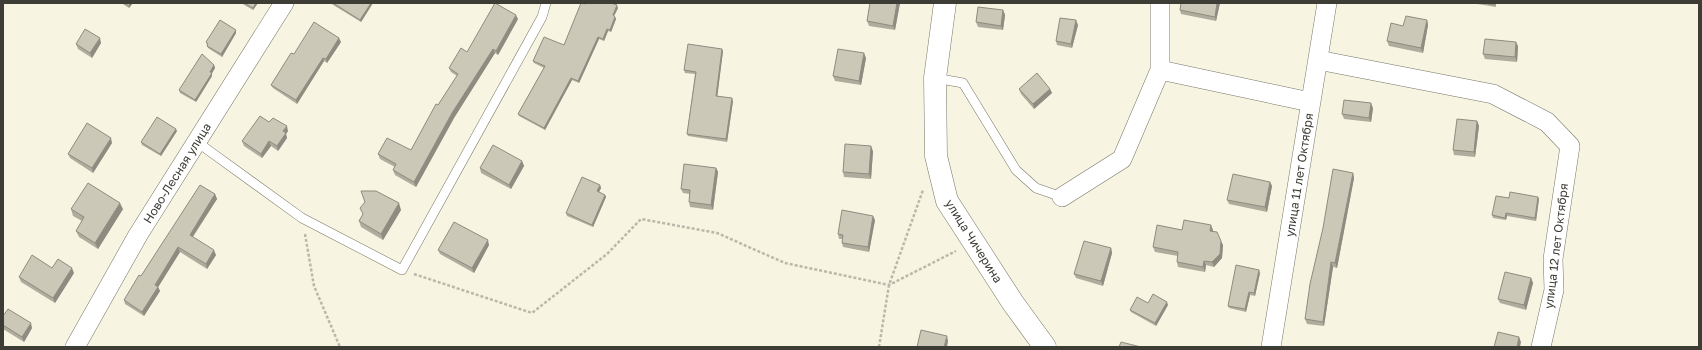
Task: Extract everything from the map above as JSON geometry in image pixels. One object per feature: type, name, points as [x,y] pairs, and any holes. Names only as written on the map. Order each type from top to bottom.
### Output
[{"type":"street","name":"Ново-Лесная улица","points":[[75,347],[138,235],[284,3]]},
{"type":"street","name":"улица Чичерина","points":[[945,3],[935,78],[936,156],[946,201],[1013,303],[1045,347]]},
{"type":"street","points":[[1062,197],[1122,159],[1160,70],[1160,3]]},
{"type":"street","name":"улица 11 лет Октября","points":[[1271,347],[1327,3]]},
{"type":"street","name":"улица 12 лет Октября","points":[[1318,60],[1493,94],[1547,122],[1570,146],[1553,259],[1554,290],[1541,347]]},
{"type":"street","points":[[1160,70],[1310,102]]},
{"type":"lane","points":[[197,142],[302,218],[402,270],[542,17],[546,3]]},
{"type":"lane","points":[[935,78],[963,83],[1016,170],[1036,188],[1062,197]]},
{"type":"path","points":[[879,347],[889,285],[925,185]]},
{"type":"path","points":[[302,218],[314,286],[340,347]]},
{"type":"path","points":[[402,270],[532,314],[607,254],[641,219],[717,233],[785,263],[889,285],[973,243]]},
{"type":"building","points":[[244,3],[256,3],[253,8]]},
{"type":"building","points":[[333,3],[371,3],[360,20]]},
{"type":"building","points":[[495,3],[516,15],[496,51],[493,49],[452,113],[414,182],[393,170],[396,164],[378,154],[387,138],[411,150],[436,104],[438,105],[458,74],[449,68],[461,48],[467,52]]},
{"type":"building","points":[[581,3],[611,3],[617,5],[613,15],[615,17],[610,30],[607,29],[603,39],[598,37],[578,81],[571,78],[544,128],[518,114],[545,66],[533,61],[544,37],[564,45]]},
{"type":"building","points":[[870,3],[897,3],[893,26],[867,21]]},
{"type":"building","points":[[1181,3],[1217,3],[1215,17],[1180,10]]},
{"type":"building","points":[[1484,3],[1495,3],[1495,5]]},
{"type":"building","points":[[978,7],[1003,10],[1001,26],[976,22]]},
{"type":"building","points":[[1406,16],[1427,20],[1421,48],[1387,41],[1391,23],[1403,26]]},
{"type":"building","points":[[1060,18],[1076,20],[1071,44],[1056,41]]},
{"type":"building","points":[[220,20],[236,30],[221,54],[207,46],[208,44],[206,42]]},
{"type":"building","points":[[314,22],[339,38],[326,59],[323,58],[296,100],[271,85],[291,53],[294,54]]},
{"type":"building","points":[[85,29],[100,38],[90,53],[76,44]]},
{"type":"building","points":[[1485,39],[1516,42],[1515,57],[1483,54]]},
{"type":"building","points":[[688,44],[722,49],[716,96],[732,98],[726,139],[687,134],[696,72],[684,70]]},
{"type":"building","points":[[838,49],[864,53],[859,81],[833,76]]},
{"type":"building","points":[[202,54],[214,65],[210,72],[212,73],[195,100],[179,90]]},
{"type":"building","points":[[1037,73],[1050,89],[1033,104],[1019,89]]},
{"type":"building","points":[[1344,100],[1371,103],[1369,118],[1342,114]]},
{"type":"building","points":[[260,116],[269,122],[273,118],[287,126],[283,131],[286,133],[277,146],[269,141],[261,154],[242,141]]},
{"type":"building","points":[[157,117],[176,129],[160,154],[141,142]]},
{"type":"building","points":[[1457,119],[1477,121],[1474,152],[1453,150]]},
{"type":"building","points":[[87,123],[111,138],[92,168],[68,154]]},
{"type":"building","points":[[845,144],[871,146],[869,174],[843,172]]},
{"type":"building","points":[[493,145],[522,161],[509,185],[480,168]]},
{"type":"building","points":[[684,164],[716,168],[711,205],[689,202],[690,190],[681,189]]},
{"type":"building","points":[[1333,169],[1353,173],[1335,263],[1331,262],[1323,322],[1305,319],[1310,284],[1323,228]]},
{"type":"building","points":[[1233,174],[1270,182],[1265,207],[1227,200]]},
{"type":"building","points":[[582,177],[600,185],[597,191],[605,195],[592,225],[566,213]]},
{"type":"building","points":[[88,183],[120,203],[95,243],[76,231],[84,217],[71,209]]},
{"type":"building","points":[[200,185],[215,194],[190,235],[214,250],[206,264],[178,247],[155,285],[158,287],[142,312],[124,300],[139,275],[141,276]]},
{"type":"building","points":[[361,191],[376,191],[399,203],[381,234],[359,221],[363,214],[360,208],[365,202]]},
{"type":"building","points":[[1510,192],[1538,197],[1535,218],[1506,213],[1505,218],[1492,215],[1496,196],[1509,198]]},
{"type":"building","points":[[842,210],[873,216],[868,247],[842,243],[843,235],[838,234]]},
{"type":"building","points":[[1184,220],[1211,225],[1210,231],[1217,232],[1221,241],[1220,254],[1212,262],[1204,261],[1203,267],[1177,262],[1178,252],[1153,247],[1157,225],[1182,230]]},
{"type":"building","points":[[454,222],[488,240],[472,268],[438,250]]},
{"type":"building","points":[[1084,241],[1111,248],[1101,281],[1074,274]]},
{"type":"building","points":[[32,255],[52,268],[58,259],[72,268],[53,298],[19,277]]},
{"type":"building","points":[[1236,265],[1259,270],[1254,293],[1249,292],[1245,309],[1228,306]]},
{"type":"building","points":[[1505,272],[1531,278],[1524,305],[1498,299]]},
{"type":"building","points":[[1153,294],[1167,302],[1155,323],[1130,310],[1137,297],[1148,303]]},
{"type":"building","points":[[8,309],[31,323],[22,337],[3,325],[3,316]]},
{"type":"building","points":[[921,330],[947,336],[944,347],[917,347]]},
{"type":"building","points":[[1498,332],[1519,337],[1517,347],[1494,347]]},
{"type":"building","points":[[1121,342],[1141,347],[1119,347]]}]
